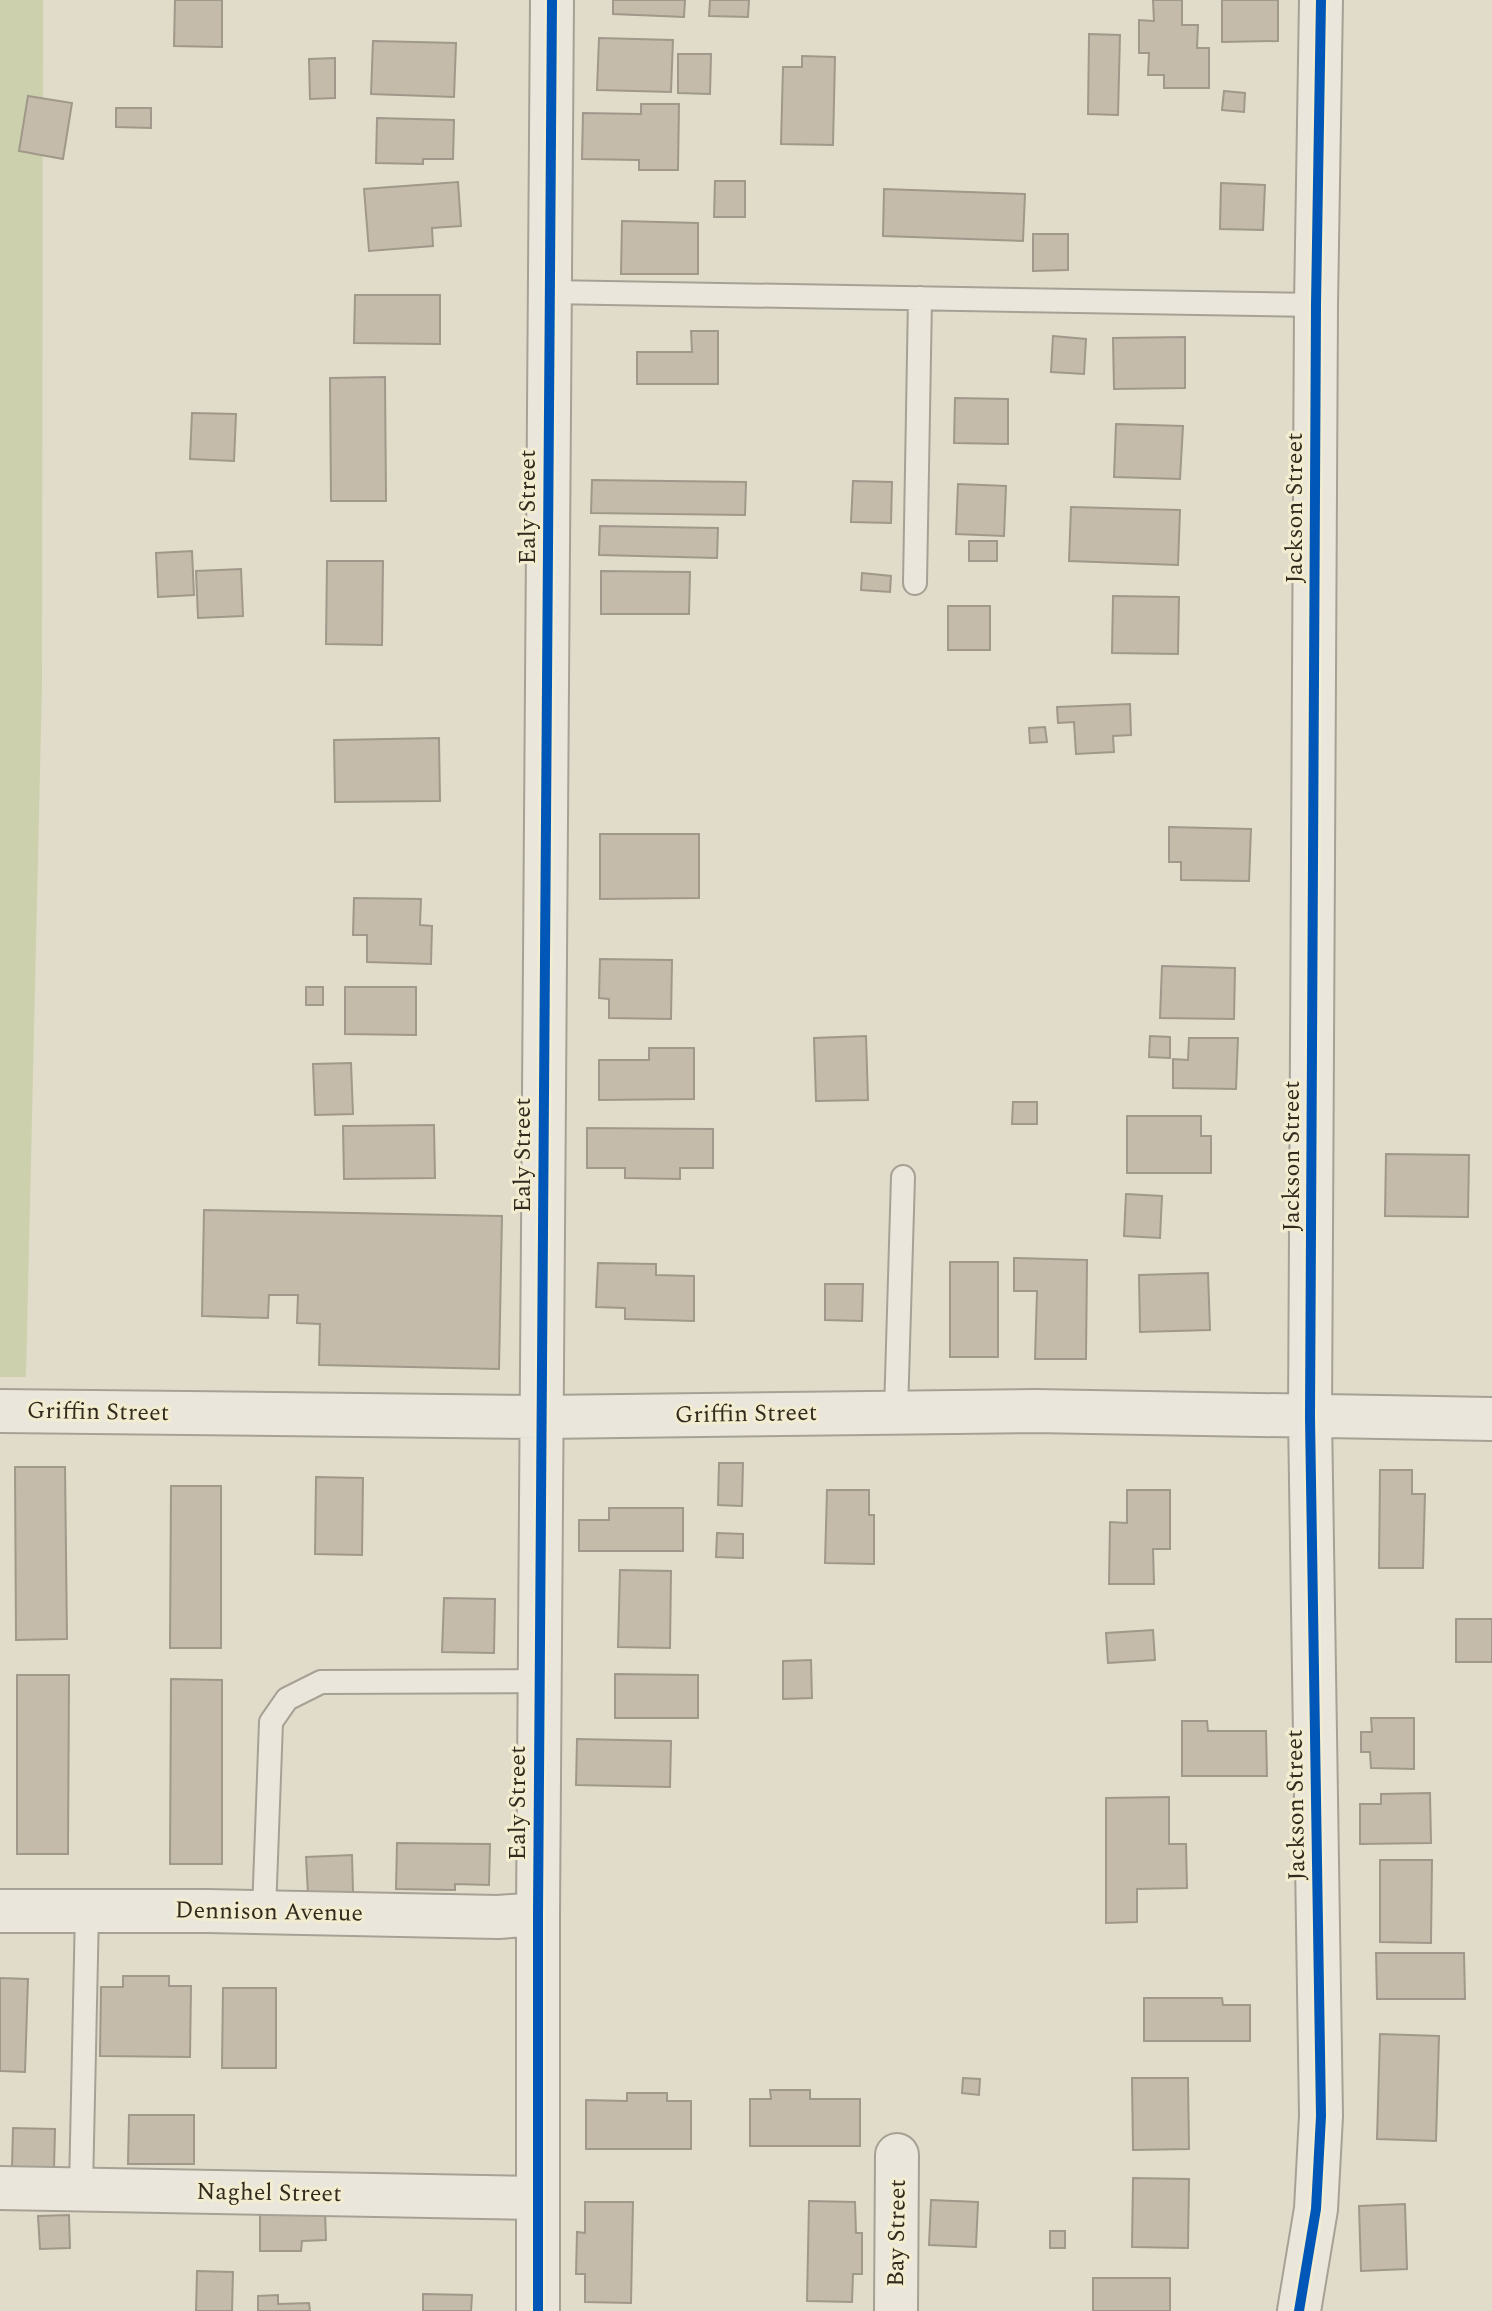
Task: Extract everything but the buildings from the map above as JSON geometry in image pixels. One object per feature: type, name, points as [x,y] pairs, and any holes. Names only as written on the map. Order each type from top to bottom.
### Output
[{"type":"street","name":"Ealy Street","points":[[538,2311],[539,1681],[552,0]]},
{"type":"street","name":"Jackson Street","points":[[1299,2311],[1316,2209],[1321,2116],[1310,1417],[1316,305],[1321,0]]},
{"type":"street","name":"Griffin Street","points":[[0,1411],[541,1417],[1035,1411],[1492,1419]]},
{"type":"street","name":"Dennison Avenue","points":[[0,1911],[498,1917],[538,1914]]},
{"type":"street","name":"Bay Street","points":[[896,2311],[897,2155]]},
{"type":"street","name":"Naghel Street","points":[[0,2188],[538,2198]]},
{"type":"lane","points":[[550,292],[1316,305]]},
{"type":"lane","points":[[915,583],[920,298]]},
{"type":"lane","points":[[896,1412],[903,1177]]},
{"type":"lane","points":[[264,1912],[271,1722],[287,1699],[321,1682],[539,1681]]},
{"type":"lane","points":[[81,2189],[87,1911]]},
{"type":"green space","points":[[0,0],[43,0],[42,685],[26,1377],[0,1377]]},
{"type":"cycle path","points":[[538,2311],[538,1914],[552,0]]},
{"type":"cycle path","points":[[1299,2311],[1316,2209],[1321,2116],[1310,1417],[1316,305],[1321,0]]}]
